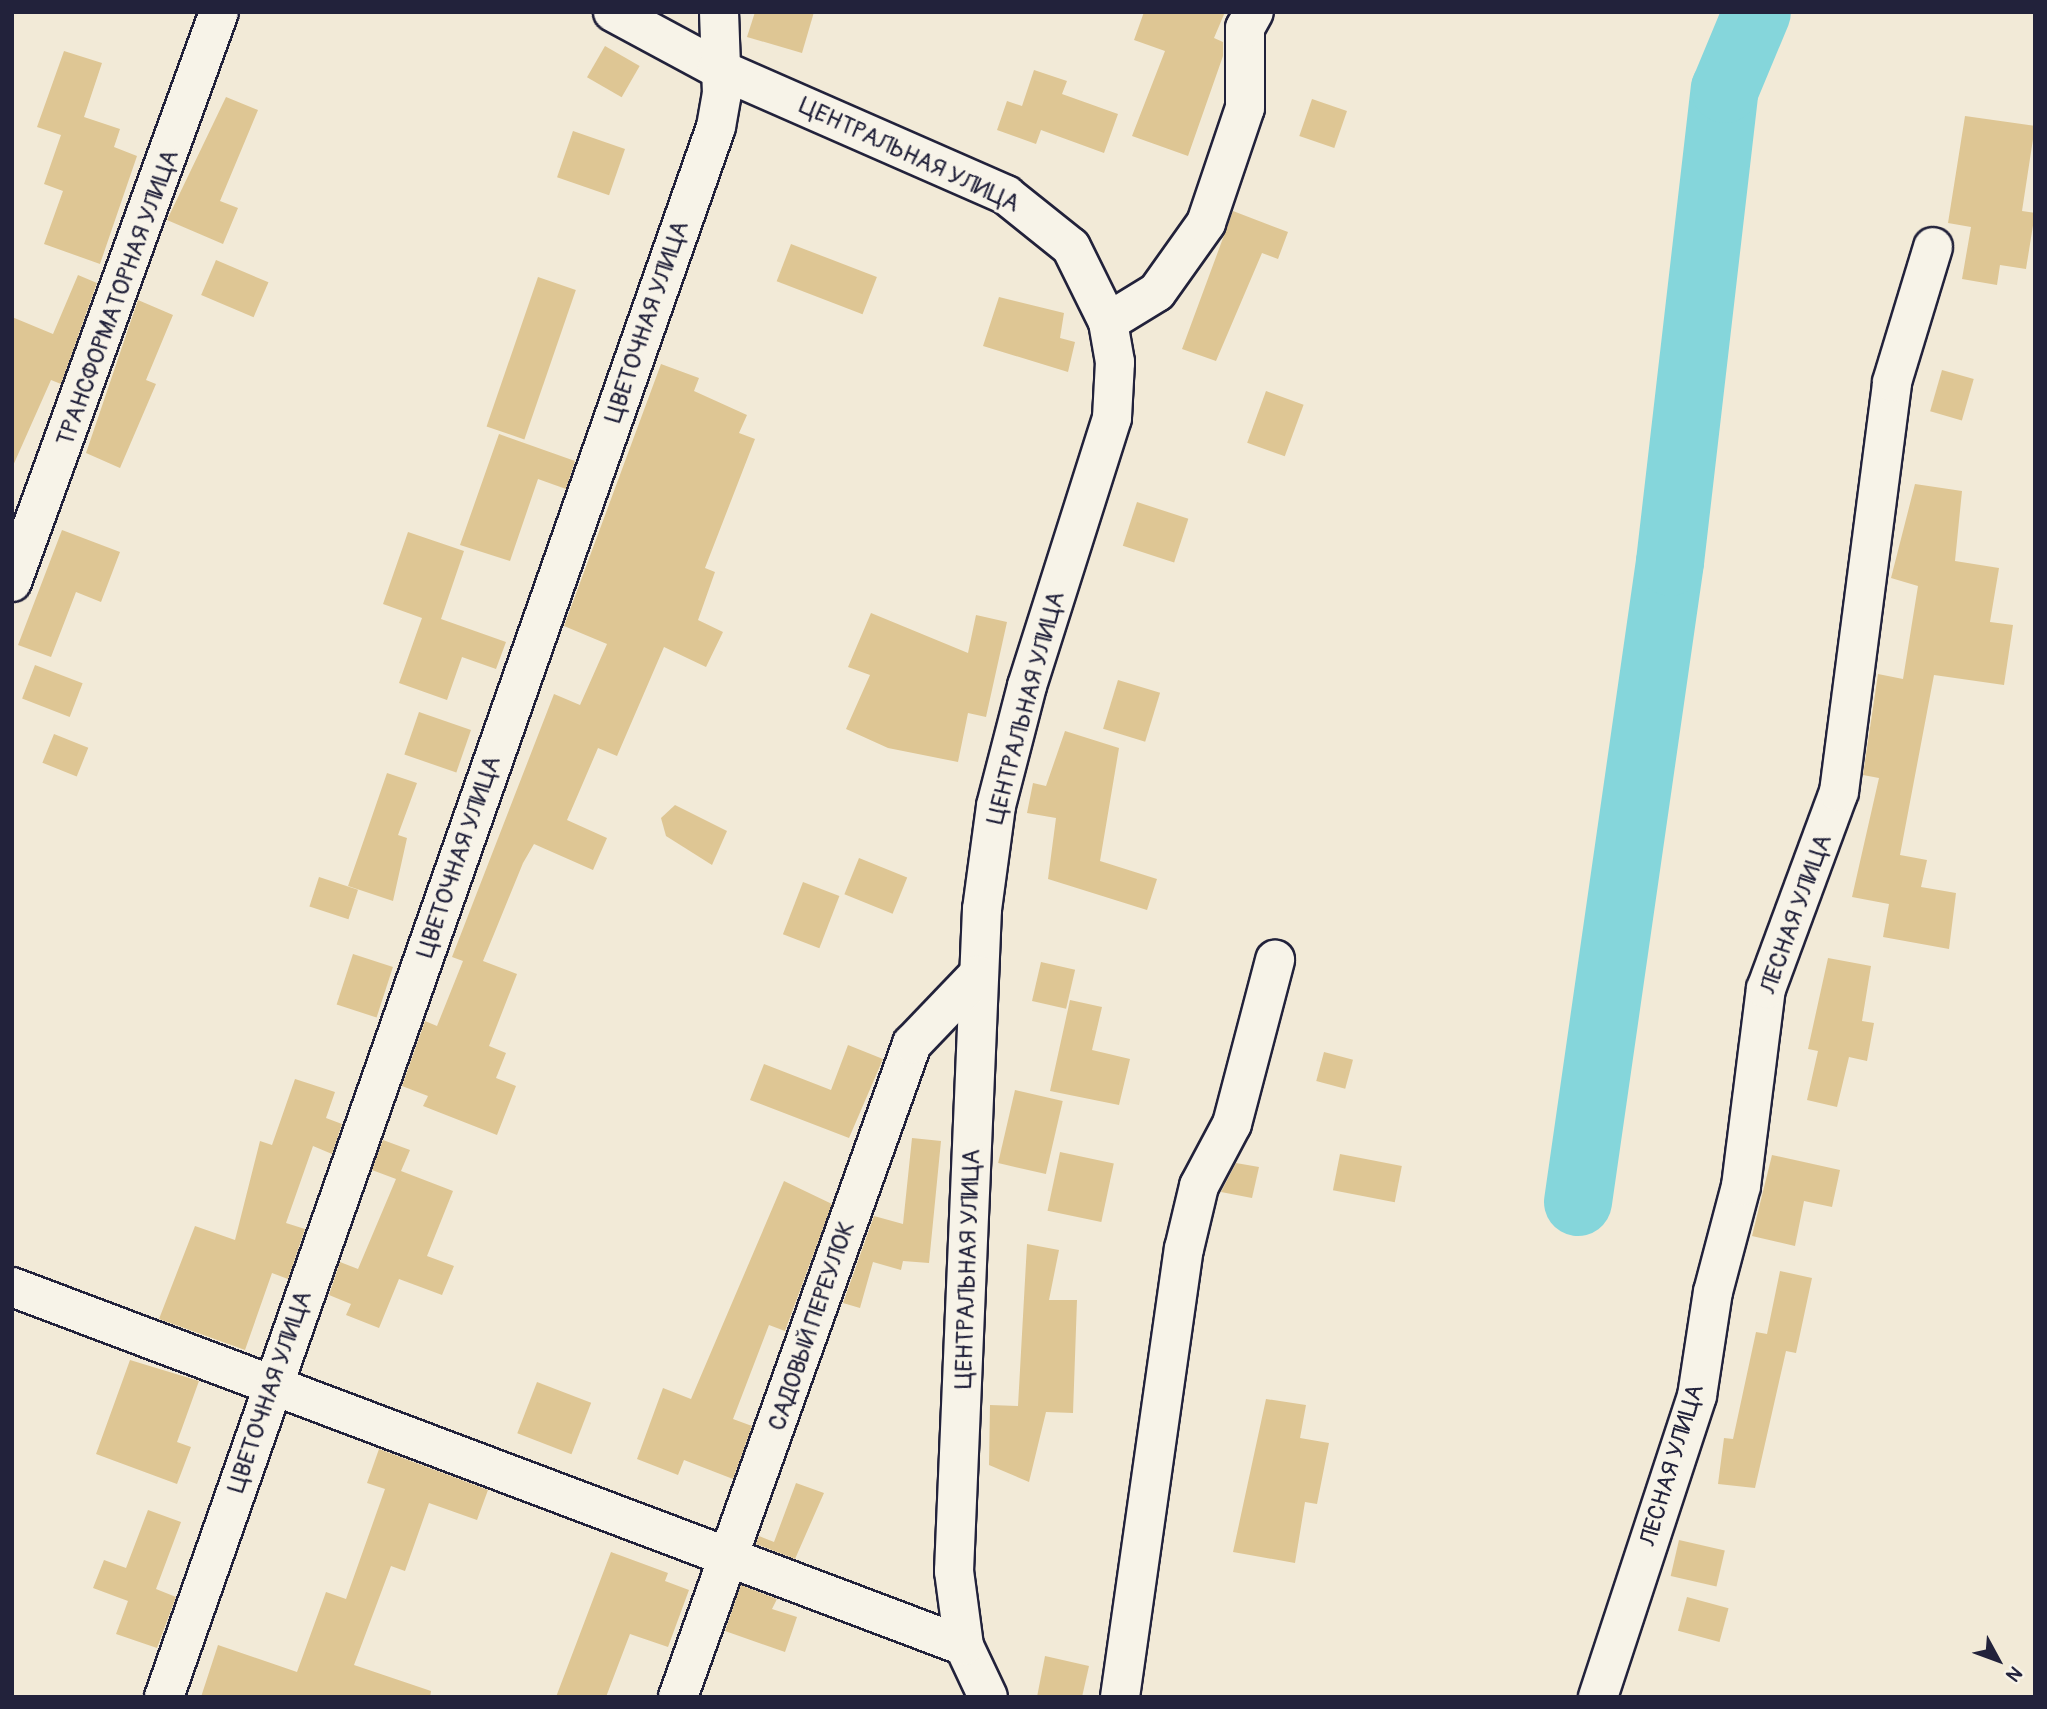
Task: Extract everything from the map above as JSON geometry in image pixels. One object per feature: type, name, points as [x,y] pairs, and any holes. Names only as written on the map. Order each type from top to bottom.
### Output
[{"type":"street","name":"ТРАНСФОРМАТОРНАЯ УЛИЦА","points":[[12,582],[219,12]]},
{"type":"street","name":"ЦЕНТРАЛЬНАЯ УЛИЦА","points":[[613,12],[717,68],[1006,195],[1071,247],[1108,322],[1115,362],[1112,418],[996,806],[978,975],[954,1571],[964,1646],[988,1697]]},
{"type":"street","name":"ЦВЕТОЧНАЯ УЛИЦА","points":[[164,1697],[716,127],[722,94],[717,68],[719,12]]},
{"type":"street","points":[[1108,322],[1157,292],[1206,223],[1245,108],[1245,28],[1254,12]]},
{"type":"street","name":"ЛЕСНАЯ УЛИЦА","points":[[1598,1697],[1697,1396],[1713,1292],[1741,1186],[1766,989],[1839,792],[1892,382],[1933,247]]},
{"type":"street","points":[[1120,1697],[1184,1249],[1199,1186],[1232,1124],[1275,960]]},
{"type":"street","name":"САДОВЫЙ ПЕРЕУЛОК","points":[[678,1697],[912,1044],[978,975]]},
{"type":"street","points":[[12,1287],[964,1646]]},
{"type":"building","points":[[755,12],[814,12],[802,53],[747,37]]},
{"type":"building","points":[[1144,12],[1225,12],[1214,38],[1223,42],[1223,56],[1188,156],[1132,136],[1165,51],[1134,40]]},
{"type":"building","points":[[605,46],[640,66],[622,97],[587,77]]},
{"type":"building","points":[[64,51],[102,63],[84,117],[120,129],[114,147],[137,156],[100,264],[44,244],[63,191],[44,184],[61,135],[37,127]]},
{"type":"building","points":[[1034,70],[1067,81],[1062,94],[1118,114],[1104,153],[1041,130],[1036,144],[997,130],[1007,101],[1022,106]]},
{"type":"building","points":[[226,97],[258,110],[220,201],[238,208],[223,244],[167,220]]},
{"type":"building","points":[[1312,99],[1347,111],[1334,148],[1299,136]]},
{"type":"building","points":[[1965,116],[2035,126],[2022,211],[2035,213],[2026,269],[2000,265],[1997,285],[1962,279],[1971,227],[1948,223]]},
{"type":"building","points":[[573,131],[625,149],[609,195],[557,177]]},
{"type":"building","points":[[1233,211],[1288,232],[1278,259],[1262,253],[1216,361],[1182,349]]},
{"type":"building","points":[[791,244],[877,277],[863,314],[777,281]]},
{"type":"building","points":[[216,260],[268,282],[254,317],[201,295]]},
{"type":"building","points":[[78,275],[97,283],[61,384],[51,380],[12,468],[12,317],[53,334]]},
{"type":"building","points":[[538,277],[576,290],[524,439],[487,426]]},
{"type":"building","points":[[999,297],[1064,313],[1060,338],[1075,342],[1068,372],[983,346]]},
{"type":"building","points":[[138,300],[173,315],[146,380],[156,384],[120,468],[86,453]]},
{"type":"building","points":[[661,364],[699,378],[694,391],[747,415],[739,433],[755,439],[705,568],[715,572],[698,620],[723,632],[706,667],[664,647],[617,756],[598,748],[567,820],[607,838],[593,870],[534,844],[523,863],[483,961],[517,974],[489,1046],[506,1053],[496,1078],[516,1086],[497,1135],[423,1106],[428,1096],[402,1086],[425,1021],[437,1026],[463,961],[452,957],[554,694],[580,705],[607,644],[564,626]]},
{"type":"building","points":[[1942,370],[1974,379],[1962,420],[1930,411]]},
{"type":"building","points":[[1266,391],[1304,405],[1285,456],[1247,443]]},
{"type":"building","points":[[499,434],[575,461],[566,489],[538,479],[510,561],[460,545]]},
{"type":"building","points":[[1915,484],[1962,491],[1955,561],[1999,568],[1990,622],[2013,625],[2004,685],[1934,675],[1900,855],[1927,860],[1921,887],[1956,893],[1949,949],[1883,937],[1889,904],[1852,897],[1879,778],[1863,775],[1878,674],[1903,679],[1918,586],[1891,578]]},
{"type":"building","points":[[1137,502],[1188,519],[1174,562],[1123,546]]},
{"type":"building","points":[[62,530],[120,552],[101,602],[76,592],[51,657],[18,645]]},
{"type":"building","points":[[408,532],[464,551],[441,619],[506,642],[496,669],[462,657],[447,700],[399,683],[422,618],[383,604]]},
{"type":"building","points":[[871,613],[968,653],[976,615],[1007,622],[986,717],[968,713],[958,762],[888,748],[846,729],[870,675],[848,667]]},
{"type":"building","points":[[35,665],[83,683],[70,717],[22,699]]},
{"type":"building","points":[[1118,680],[1160,693],[1145,742],[1103,729]]},
{"type":"building","points":[[419,712],[471,730],[456,772],[404,755]]},
{"type":"building","points":[[1065,731],[1119,748],[1100,861],[1157,879],[1147,910],[1048,879],[1056,818],[1027,813],[1033,783],[1046,786]]},
{"type":"building","points":[[54,734],[88,748],[77,777],[42,763]]},
{"type":"building","points":[[387,773],[417,783],[398,835],[407,838],[393,901],[348,886]]},
{"type":"building","points":[[675,805],[727,831],[712,865],[666,836],[661,818]]},
{"type":"building","points":[[859,858],[907,877],[893,914],[844,894]]},
{"type":"building","points":[[319,877],[358,890],[348,919],[309,906]]},
{"type":"building","points":[[803,882],[839,896],[819,948],[783,934]]},
{"type":"building","points":[[353,954],[393,967],[377,1017],[337,1004]]},
{"type":"building","points":[[1828,958],[1871,966],[1862,1021],[1874,1023],[1867,1061],[1849,1057],[1837,1107],[1807,1100],[1818,1051],[1808,1049]]},
{"type":"building","points":[[1041,962],[1075,970],[1066,1009],[1032,1001]]},
{"type":"building","points":[[1070,1000],[1102,1007],[1092,1050],[1130,1059],[1119,1105],[1050,1091]]},
{"type":"building","points":[[848,1045],[883,1059],[849,1138],[750,1100],[764,1064],[831,1090]]},
{"type":"building","points":[[1324,1052],[1353,1060],[1345,1089],[1316,1081]]},
{"type":"building","points":[[295,1079],[335,1092],[326,1118],[342,1124],[332,1154],[313,1146],[286,1223],[305,1229],[288,1279],[272,1273],[245,1350],[159,1319],[195,1226],[235,1240],[260,1141],[272,1145]]},
{"type":"building","points":[[1015,1090],[1063,1101],[1046,1174],[998,1163]]},
{"type":"building","points":[[912,1138],[941,1141],[929,1263],[903,1261],[901,1270],[873,1262],[860,1308],[843,1303],[874,1216],[903,1224]]},
{"type":"building","points":[[383,1140],[410,1150],[401,1171],[453,1191],[427,1256],[454,1266],[442,1295],[399,1279],[379,1328],[346,1315],[351,1304],[329,1295],[340,1262],[358,1269],[396,1179],[372,1170]]},
{"type":"building","points":[[1060,1152],[1114,1163],[1101,1222],[1048,1211]]},
{"type":"building","points":[[1340,1154],[1402,1166],[1395,1202],[1333,1190]]},
{"type":"building","points":[[1772,1155],[1840,1170],[1832,1207],[1804,1201],[1795,1246],[1752,1236]]},
{"type":"building","points":[[1236,1163],[1259,1167],[1252,1198],[1221,1192]]},
{"type":"building","points":[[784,1181],[832,1204],[785,1331],[769,1325],[733,1419],[752,1426],[733,1479],[684,1460],[678,1475],[637,1459],[663,1388],[691,1399]]},
{"type":"building","points":[[1027,1244],[1059,1250],[1049,1300],[1077,1300],[1073,1413],[1046,1412],[1029,1482],[989,1465],[990,1405],[1018,1406]]},
{"type":"building","points":[[1780,1271],[1812,1278],[1796,1353],[1786,1351],[1755,1488],[1718,1484],[1724,1438],[1733,1439],[1756,1332],[1767,1334]]},
{"type":"building","points":[[130,1360],[199,1381],[177,1442],[191,1447],[177,1484],[96,1454]]},
{"type":"building","points":[[537,1382],[591,1403],[571,1454],[517,1433]]},
{"type":"building","points":[[1266,1399],[1306,1405],[1300,1438],[1329,1443],[1317,1504],[1305,1502],[1295,1563],[1233,1552]]},
{"type":"building","points":[[379,1449],[488,1490],[477,1520],[429,1503],[405,1571],[391,1566],[354,1665],[431,1691],[430,1697],[201,1697],[218,1645],[297,1672],[326,1592],[346,1599],[385,1489],[367,1483]]},
{"type":"building","points":[[796,1483],[824,1493],[795,1559],[756,1544],[759,1536],[774,1542]]},
{"type":"building","points":[[148,1510],[181,1522],[156,1589],[176,1597],[157,1648],[116,1634],[128,1601],[93,1588],[104,1560],[126,1568]]},
{"type":"building","points":[[1679,1540],[1725,1551],[1716,1587],[1671,1576]]},
{"type":"building","points":[[611,1552],[668,1573],[665,1581],[689,1590],[668,1647],[630,1634],[606,1697],[556,1697]]},
{"type":"building","points":[[741,1585],[777,1599],[772,1609],[797,1617],[785,1652],[725,1631]]},
{"type":"building","points":[[1687,1597],[1729,1608],[1719,1642],[1678,1631]]},
{"type":"building","points":[[1045,1656],[1089,1666],[1082,1697],[1037,1697]]},
{"type":"waterway","points":[[1578,1202],[1670,562],[1725,89],[1757,12]]}]
